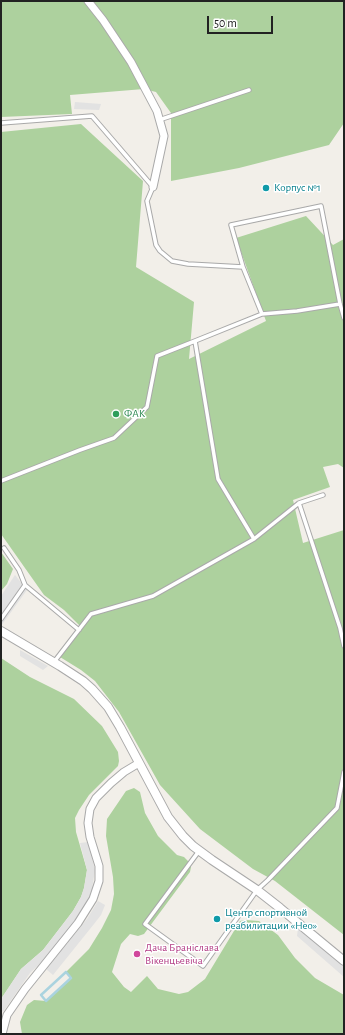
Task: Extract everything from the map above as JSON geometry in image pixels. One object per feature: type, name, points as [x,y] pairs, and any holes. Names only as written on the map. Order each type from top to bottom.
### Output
[{"type":"street","points":[[88,1],[103,20],[131,62],[157,111],[164,136],[154,187]]},
{"type":"street","points":[[1,631],[83,681],[99,696],[108,707],[120,727],[168,817],[183,836],[199,851],[257,890],[344,961]]},
{"type":"street","points":[[3,1033],[7,1015],[25,989],[78,923],[93,899],[99,881],[99,866],[90,837],[88,823],[90,809],[96,798],[111,783],[124,772],[139,764]]},
{"type":"lane","points":[[159,120],[249,90]]},
{"type":"lane","points":[[1,123],[92,116],[154,187],[147,201],[156,245],[164,256],[172,261],[188,264],[243,267]]},
{"type":"lane","points":[[262,314],[243,267],[231,225],[321,206],[344,318]]},
{"type":"lane","points":[[1,481],[114,438],[147,407],[157,356],[262,314],[297,311],[340,304]]},
{"type":"lane","points":[[196,341],[218,479],[254,539]]},
{"type":"lane","points":[[54,663],[91,614],[153,596],[254,539],[299,503],[323,495]]},
{"type":"lane","points":[[299,503],[342,628],[344,646]]},
{"type":"lane","points":[[4,548],[18,570],[25,585],[79,630]]},
{"type":"lane","points":[[1,619],[25,585]]},
{"type":"lane","points":[[199,851],[145,924],[203,966],[257,890],[337,808],[344,772]]},
{"type":"green space","points":[[1,1],[344,1],[344,123],[329,145],[239,168],[171,181],[171,113],[156,92],[144,89],[70,95],[72,114],[1,117]]},
{"type":"green space","points":[[81,124],[143,181],[136,267],[194,302],[189,359],[266,321],[236,238],[306,216],[333,245],[344,239],[344,468],[338,464],[323,467],[330,487],[293,500],[303,543],[344,530],[344,935],[275,881],[253,869],[200,829],[160,785],[119,712],[95,681],[60,657],[82,628],[64,610],[44,595],[1,534],[1,132]]},
{"type":"green space","points":[[1,552],[13,569],[7,584],[1,591]]},
{"type":"green space","points":[[1,658],[30,677],[74,699],[102,726],[118,752],[119,761],[118,766],[89,795],[75,818],[76,832],[87,870],[81,897],[73,911],[43,950],[21,969],[1,999]]},
{"type":"green space","points":[[134,788],[140,792],[145,813],[158,836],[177,855],[184,857],[189,862],[191,867],[190,872],[144,934],[138,936],[130,934],[121,944],[112,972],[124,987],[131,992],[147,976],[158,989],[179,994],[188,992],[205,979],[240,921],[259,921],[278,935],[295,958],[315,978],[344,995],[344,1034],[22,1034],[20,1022],[27,1005],[34,1000],[46,1001],[71,978],[66,972],[89,949],[111,910],[114,894],[113,877],[106,836],[107,819],[126,791]]},
{"type":"shaded area","points":[[75,102],[101,104],[99,110],[74,109]]},
{"type":"shaded area","points":[[15,575],[27,590],[1,626],[1,596]]},
{"type":"shaded area","points":[[20,650],[48,666],[43,670],[20,656]]},
{"type":"shaded area","points":[[88,842],[95,870],[92,889],[88,900],[79,915],[50,954],[30,973],[3,1012],[1,1010],[1,999],[21,969],[43,950],[73,911],[81,897],[87,870],[80,843]]},
{"type":"shaded area","points":[[98,901],[105,905],[101,915],[53,975],[46,969],[87,919]]},
{"type":"shaded area","points":[[298,928],[344,966],[344,977],[297,936]]},
{"type":"waterway","points":[[66,972],[71,978],[46,1001],[41,995],[66,972]]},
{"type":"place","name":"Корпус №1","points":[[266,188]]},
{"type":"place","name":"ФАК","points":[[116,414]]},
{"type":"place","name":"Центр спортивной реабилитации «Нео»","points":[[217,919]]},
{"type":"place","name":"Дача Браніслава Вікенцьевіча","points":[[137,954]]}]
